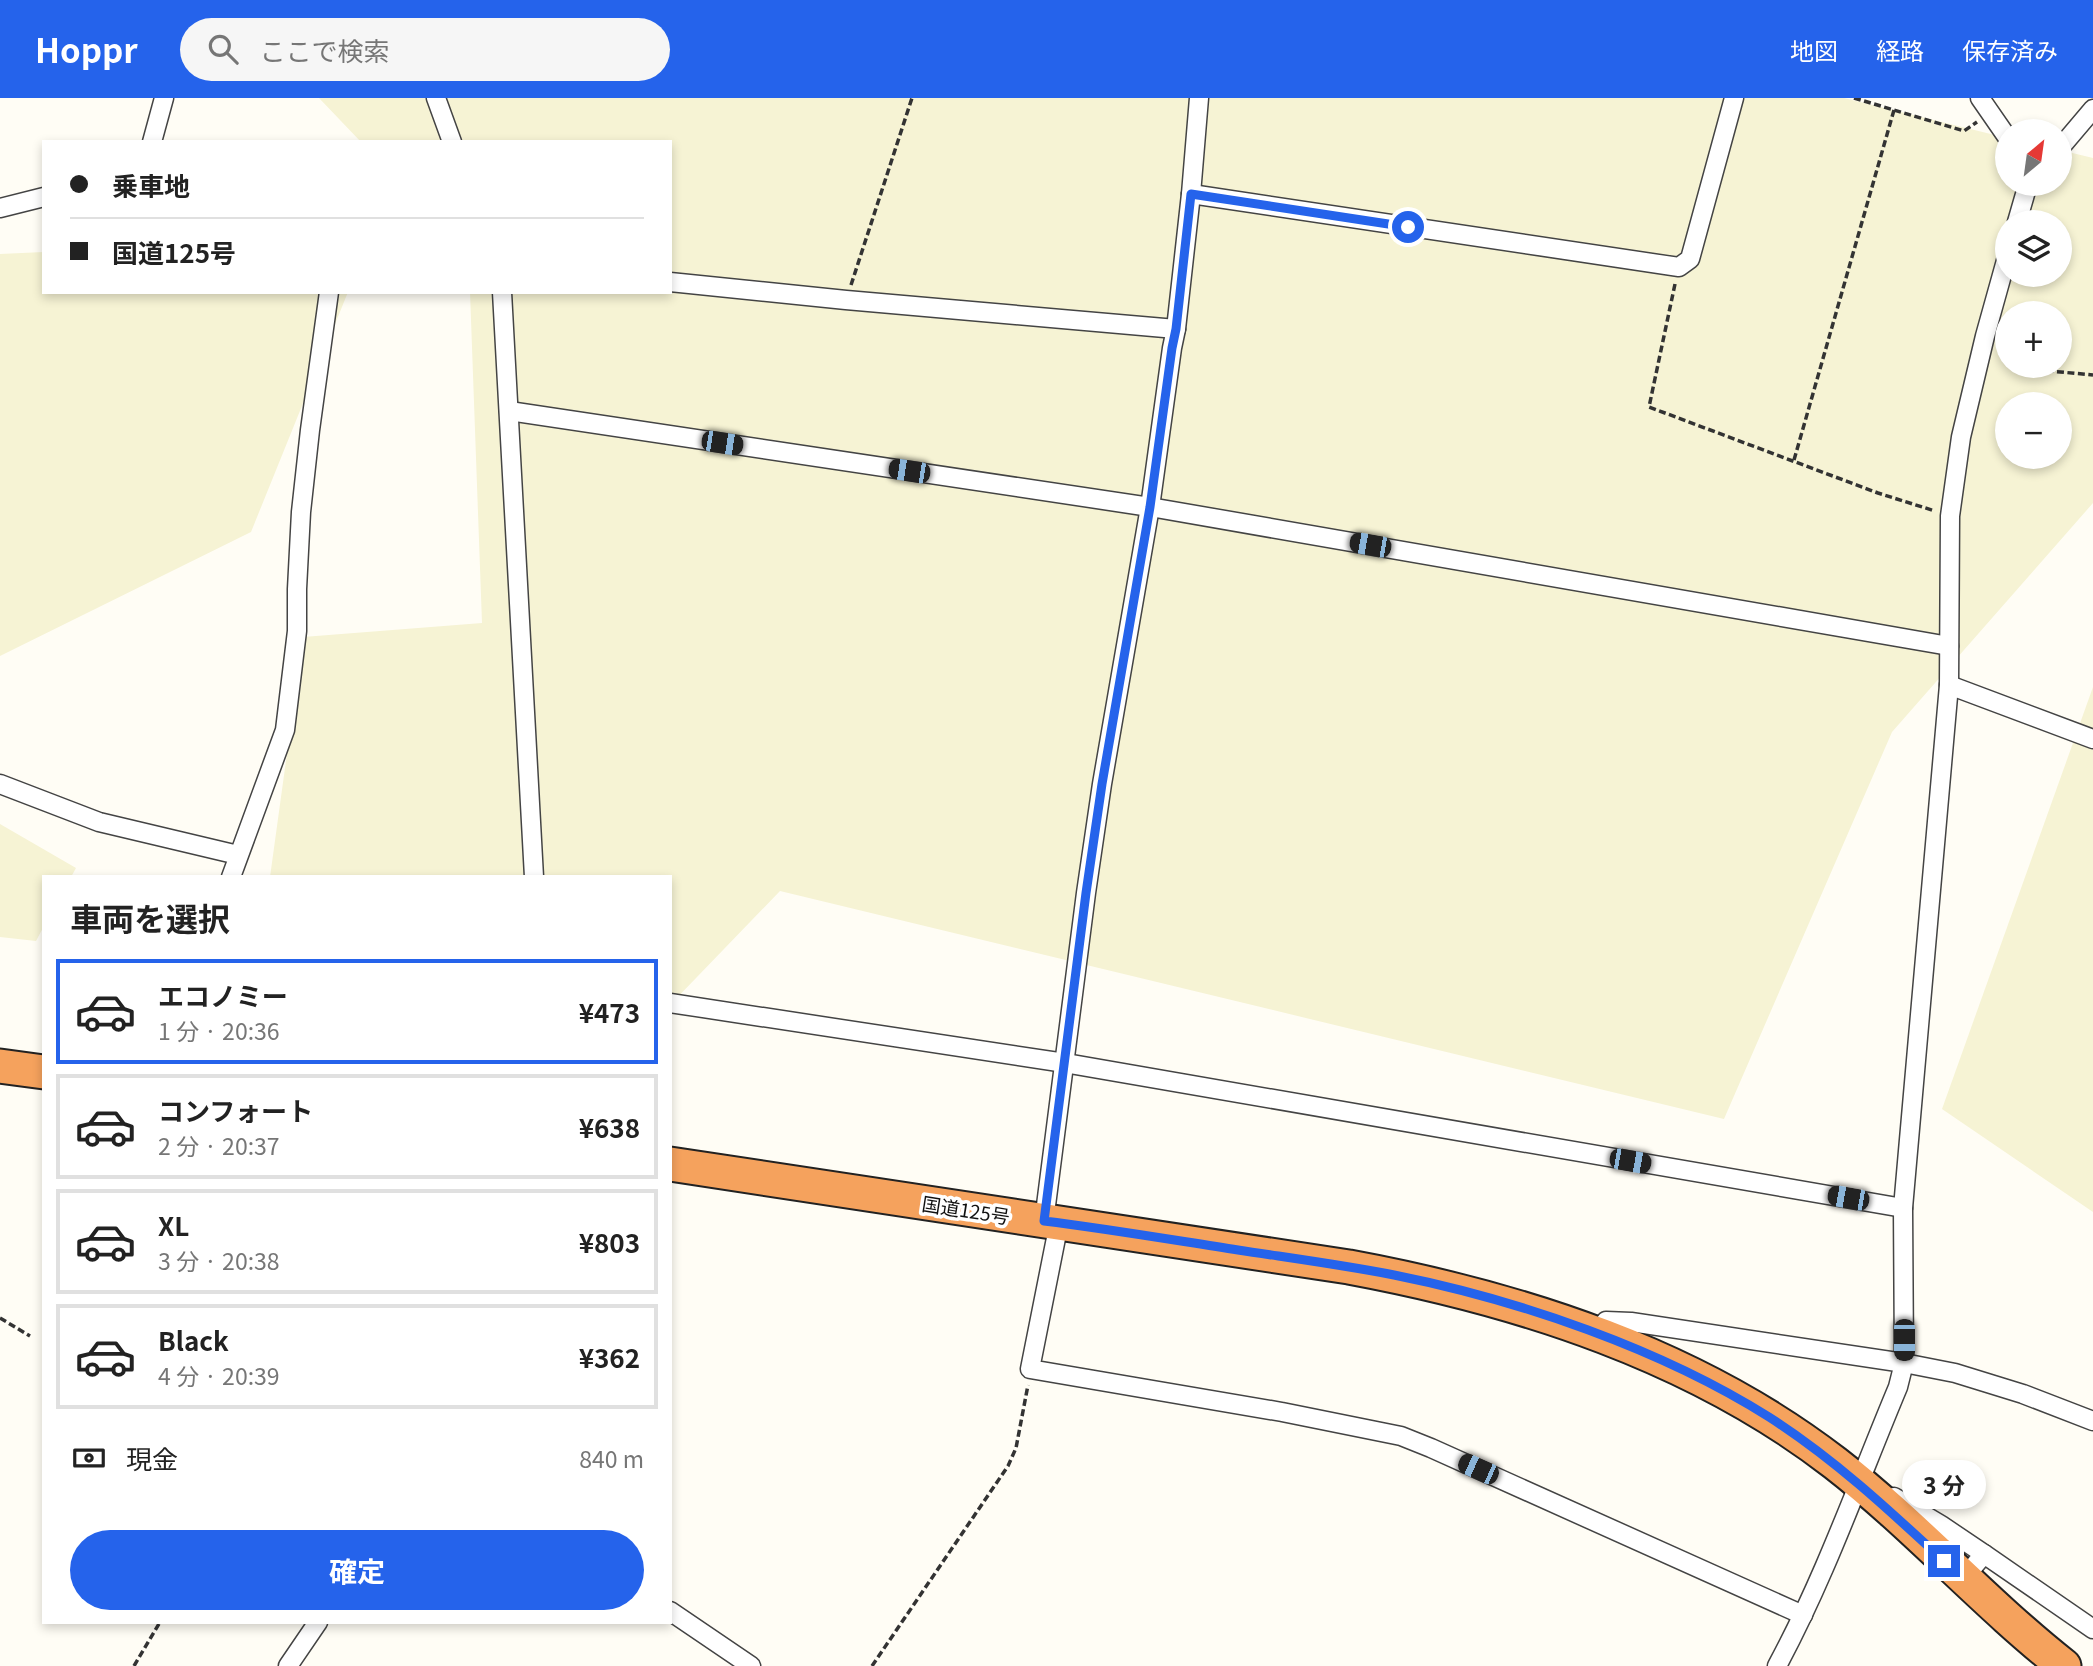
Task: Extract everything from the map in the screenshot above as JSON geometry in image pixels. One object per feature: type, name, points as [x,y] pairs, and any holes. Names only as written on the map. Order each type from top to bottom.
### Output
[{"type":"highway","points":[[0,1066],[42,1072]]},
{"type":"highway","name":"国道125号","points":[[672,1164],[1396,1276],[1501,1301],[1596,1334],[1719,1389],[1767,1416],[1813,1447],[1973,1566],[2032,1641],[2064,1666]]},
{"type":"street","points":[[153,140],[164,98]]},
{"type":"street","points":[[436,98],[451,140]]},
{"type":"street","points":[[1199,98],[1176,329],[1150,507],[1086,893],[1065,1063],[1052,1222],[1030,1369],[1282,1412],[1401,1437],[1803,1615]]},
{"type":"street","points":[[1191,194],[1679,267],[1690,259],[1734,98]]},
{"type":"street","points":[[1980,98],[1995,119]]},
{"type":"street","points":[[2072,134],[2093,110]]},
{"type":"street","points":[[0,208],[42,198]]},
{"type":"street","points":[[672,282],[1176,329]]},
{"type":"street","points":[[1777,1666],[1803,1615],[1898,1387],[1904,1363],[1903,1208],[1949,685],[1950,516],[1961,437],[1999,287]]},
{"type":"street","points":[[232,875],[285,730],[297,631],[301,512],[329,294]]},
{"type":"street","points":[[502,294],[534,875]]},
{"type":"street","points":[[509,411],[1150,507],[1949,646]]},
{"type":"street","points":[[1949,685],[2093,739]]},
{"type":"street","points":[[0,784],[99,822],[238,855]]},
{"type":"street","points":[[672,1003],[1065,1063],[1903,1208]]},
{"type":"street","points":[[1596,1334],[1606,1321],[1630,1322],[1904,1363],[1955,1373],[2023,1394],[2093,1421]]},
{"type":"street","points":[[1973,1566],[2093,1629]]},
{"type":"street","points":[[672,1612],[751,1666]]},
{"type":"street","points":[[288,1666],[316,1624]]},
{"type":"path","points":[[846,300],[912,98]]},
{"type":"path","points":[[1854,98],[1965,131],[1991,113]]},
{"type":"path","points":[[1794,460],[1894,110]]},
{"type":"path","points":[[1679,267],[1649,407],[1950,516]]},
{"type":"path","points":[[2072,373],[2093,375]]},
{"type":"path","points":[[0,1318],[30,1336]]},
{"type":"path","points":[[872,1666],[1008,1466],[1016,1448],[1030,1369]]},
{"type":"path","points":[[134,1666],[159,1624]]},
{"type":"shaded area","points":[[319,98],[1844,98],[1995,135],[1995,196],[2072,196],[2072,153],[2093,158],[2093,503],[1892,732],[1724,1119],[780,891],[672,1003],[672,875],[270,875],[303,637],[482,623],[470,294],[672,294],[672,140],[359,140]]},
{"type":"shaded area","points":[[42,252],[42,294],[347,294],[251,532],[0,656],[0,254]]},
{"type":"shaded area","points":[[2093,687],[2093,1212],[1942,1109]]},
{"type":"shaded area","points":[[0,824],[76,868],[72,875],[42,875],[42,930],[36,941],[0,937]]},
{"type":"route","points":[[1408,227],[1191,194],[1176,329],[1150,507],[1086,893],[1044,1221],[1349,1267],[1446,1287],[1557,1319],[1670,1365],[1767,1416],[1858,1482],[1944,1561]]}]
